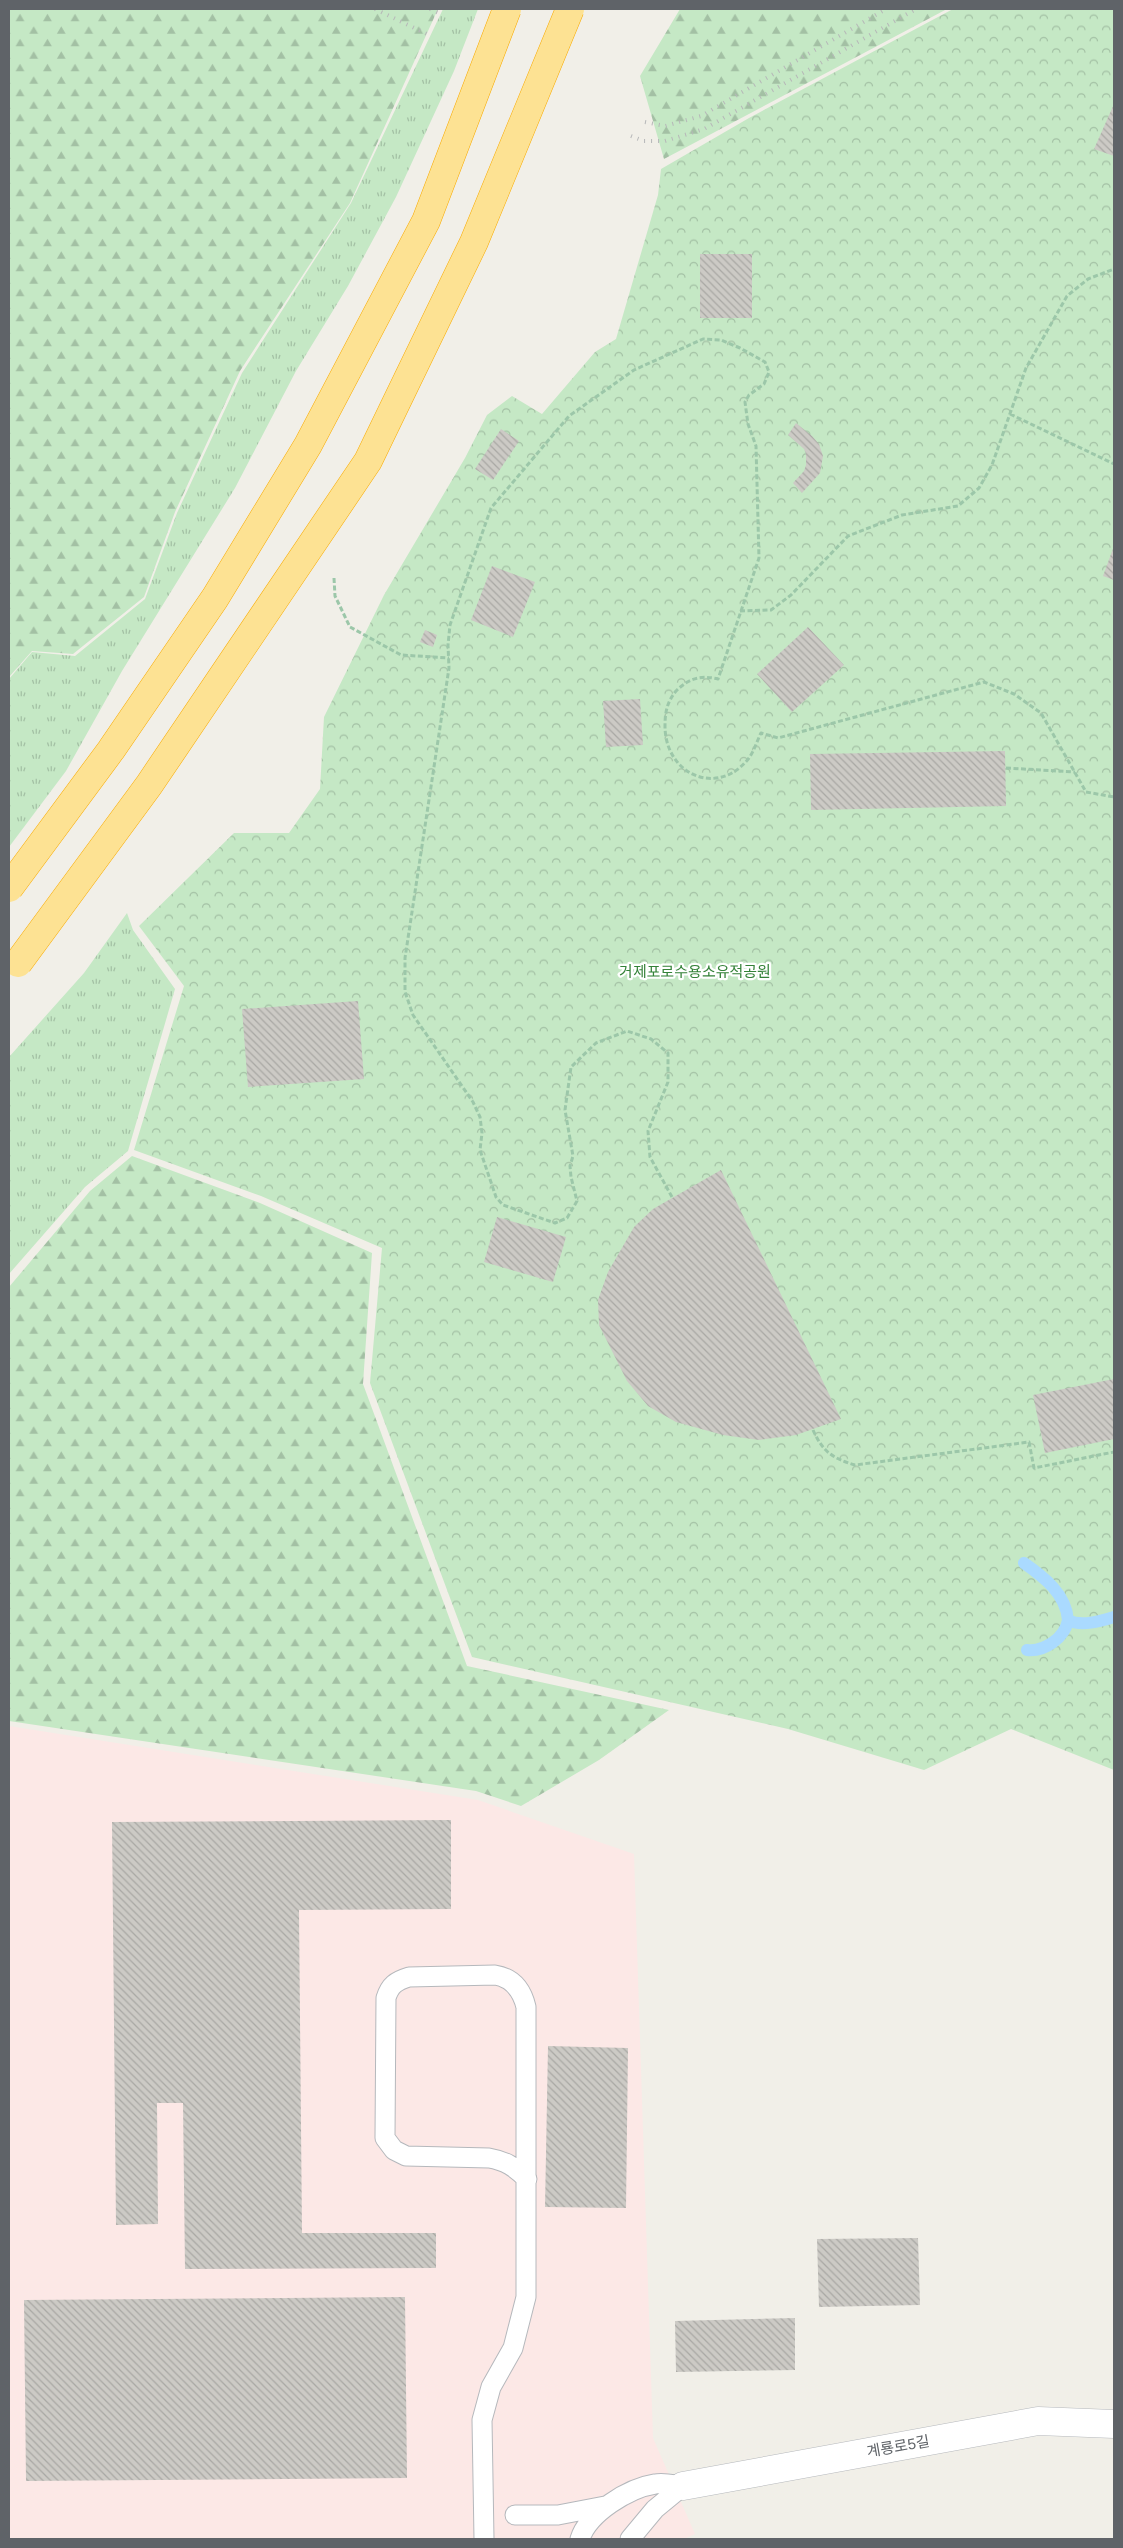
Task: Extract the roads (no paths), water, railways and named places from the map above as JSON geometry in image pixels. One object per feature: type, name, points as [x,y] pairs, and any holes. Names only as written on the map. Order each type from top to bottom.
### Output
[{"type":"highway","points":[[9,888],[111,750],[209,606],[308,445],[426,221],[507,9]]},
{"type":"highway","points":[[18,964],[149,785],[368,461],[474,242],[570,9]]},
{"type":"street","name":"계룡로5길","points":[[682,2486],[1038,2421],[1114,2424]]},
{"type":"lane","points":[[484,2539],[482,2420],[491,2387],[513,2348],[526,2297],[527,2179],[526,2007],[524,1997],[515,1984],[506,1977],[495,1975],[409,1977],[397,1981],[389,1988],[386,1998],[385,2138],[394,2150],[406,2156],[503,2160],[516,2168],[527,2179]]},
{"type":"lane","points":[[580,2539],[583,2530],[593,2518],[633,2490],[657,2483],[682,2486]]},
{"type":"lane","points":[[630,2539],[655,2509],[682,2486]]},
{"type":"lane","points":[[515,2515],[558,2515],[611,2505]]},
{"type":"waterway","points":[[1024,1563],[1053,1587],[1063,1602],[1068,1620]]},
{"type":"waterway","points":[[1027,1650],[1040,1649],[1053,1642],[1063,1633],[1068,1620],[1085,1623],[1114,1617]]},
{"type":"railway","points":[[375,9],[431,36]]},
{"type":"railway","points":[[430,9],[441,14]]},
{"type":"railway","points":[[645,122],[665,126],[701,116],[886,9]]},
{"type":"railway","points":[[631,136],[644,141],[665,141],[704,129],[916,9]]},
{"type":"park label","name":"거제포로수용소유적공원","points":[[695,971]]}]
